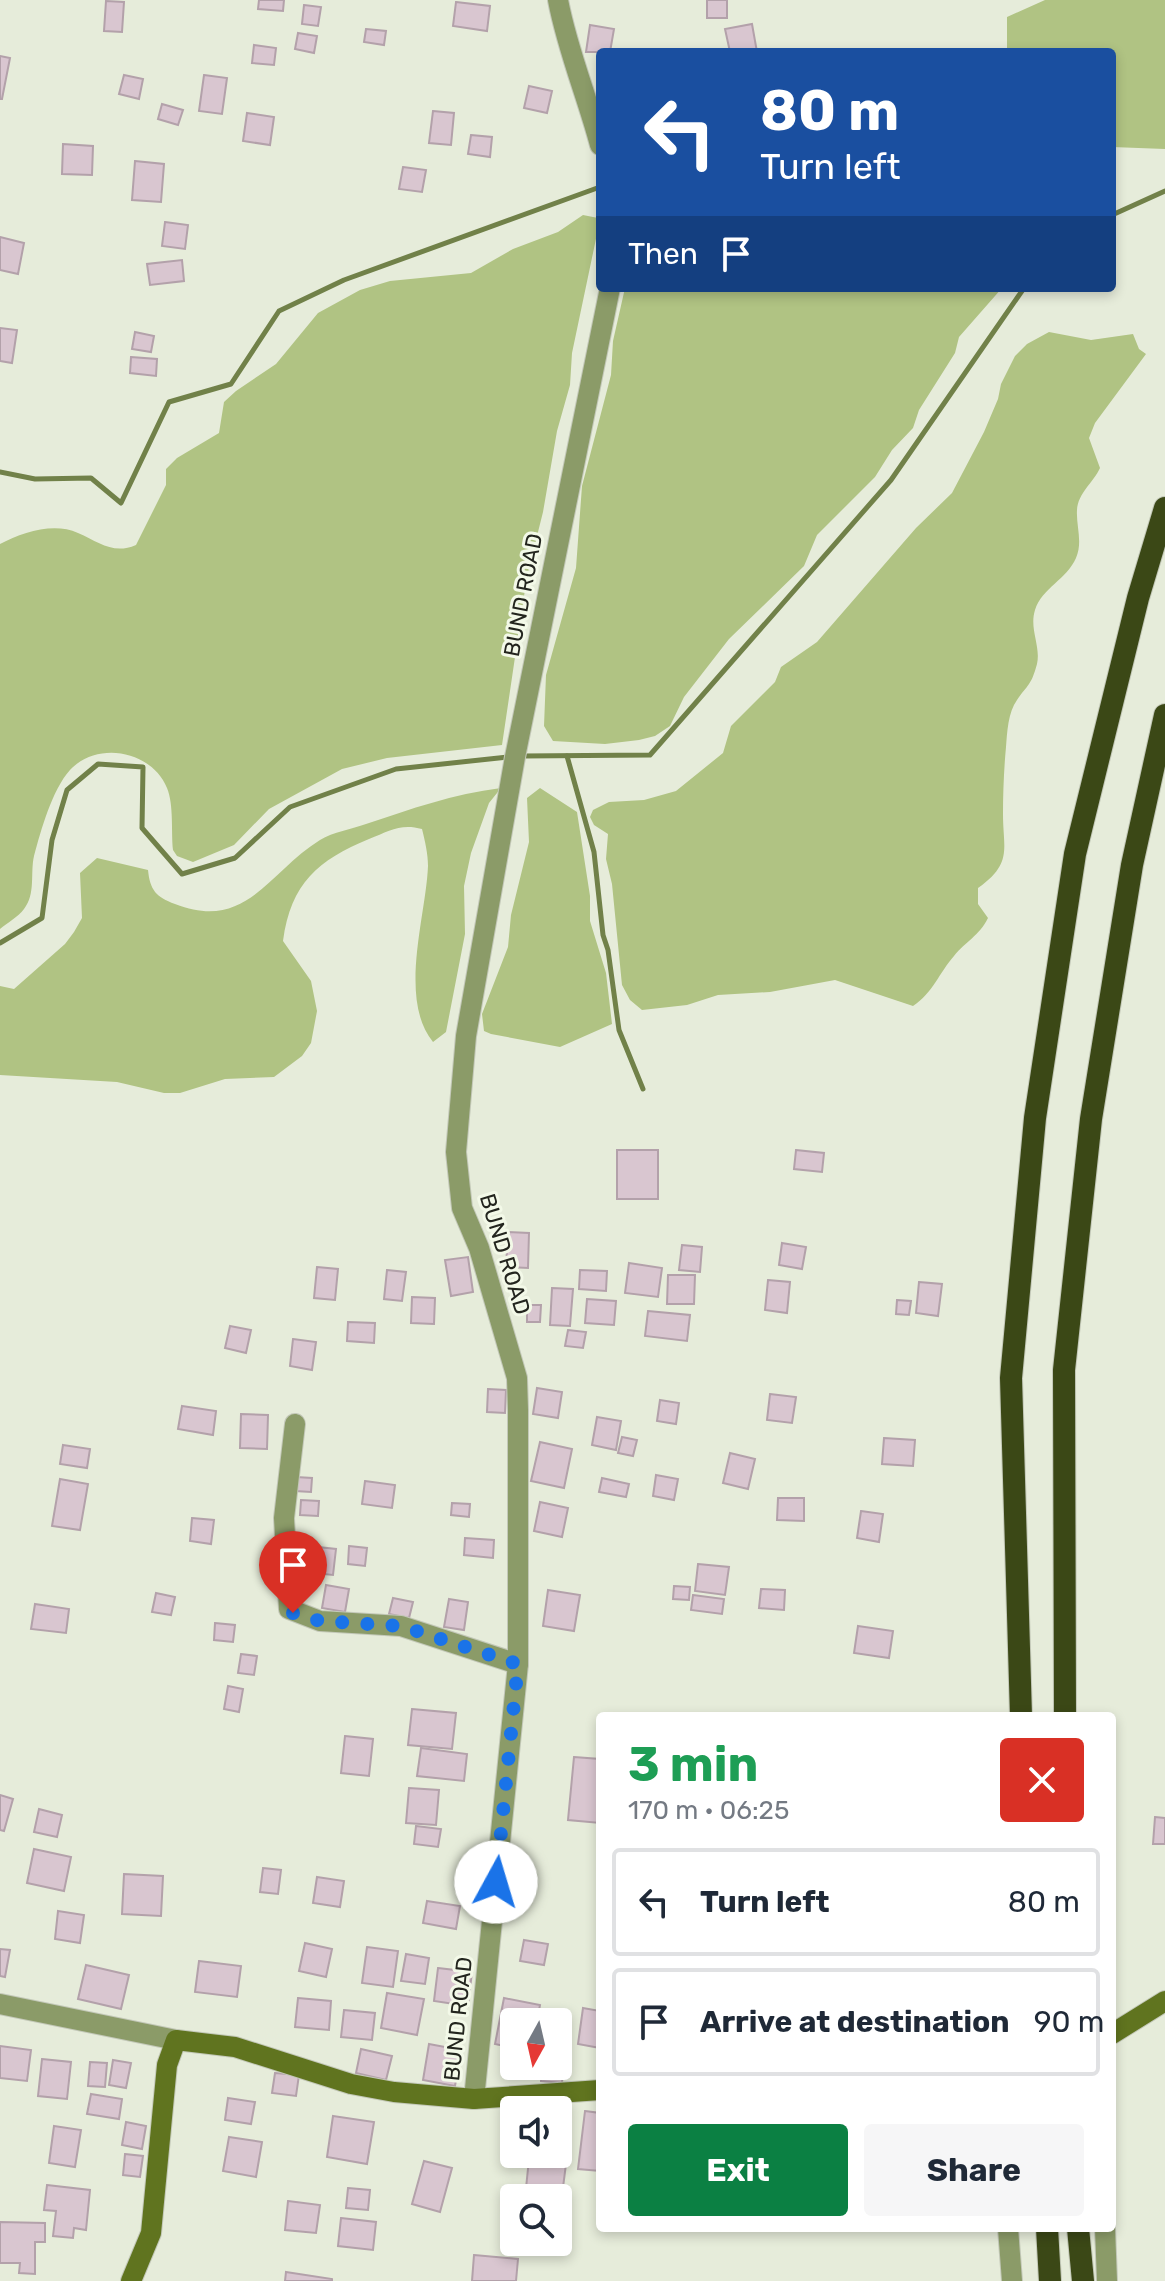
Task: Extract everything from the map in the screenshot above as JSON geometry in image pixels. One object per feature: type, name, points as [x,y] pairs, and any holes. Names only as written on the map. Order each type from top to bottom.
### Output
[{"type":"highway","points":[[1021,1712],[1011,1378],[1035,1118],[1075,854],[1138,598],[1165,508]]},
{"type":"highway","points":[[1065,1712],[1066,1354],[1091,1119],[1132,865],[1165,715]]},
{"type":"highway","points":[[1047,2232],[1050,2281]]},
{"type":"highway","points":[[1078,2232],[1083,2281]]},
{"type":"main road","points":[[1116,2032],[1165,2001]]},
{"type":"main road","points":[[131,2281],[151,2233],[167,2065],[176,2040],[235,2047],[351,2084],[474,2099],[596,2090]]},
{"type":"street","points":[[558,0],[565,37],[596,133]]},
{"type":"street","name":"BUND ROAD","points":[[474,2099],[518,1664],[517,1378],[479,1248],[462,1208],[456,1152],[466,1036],[510,788],[609,292]]},
{"type":"street","points":[[295,1424],[284,1518],[289,1609],[320,1621],[401,1626],[518,1664]]},
{"type":"street","points":[[0,2004],[176,2040]]},
{"type":"street","points":[[1008,2232],[1012,2281]]},
{"type":"street","points":[[1105,2232],[1107,2281]]},
{"type":"green space","points":[[1045,0],[1165,0],[1165,149],[1116,147],[1116,48],[1007,48],[1007,17]]},
{"type":"green space","points":[[583,215],[596,218],[596,239],[572,353],[570,385],[557,431],[543,512],[527,576],[502,745],[387,758],[342,769],[269,809],[234,845],[193,862],[177,856],[173,850],[171,802],[160,775],[137,758],[109,753],[95,755],[70,770],[58,788],[34,856],[28,903],[19,915],[0,929],[0,544],[28,532],[59,528],[113,548],[136,545],[166,485],[166,469],[177,458],[219,433],[224,402],[276,364],[318,313],[360,290],[390,281],[471,273],[513,249],[558,232]]},
{"type":"green space","points":[[624,292],[998,292],[959,337],[955,353],[919,410],[913,428],[892,450],[875,477],[817,535],[804,566],[729,639],[684,697],[670,726],[655,736],[639,740],[605,744],[553,741],[544,726],[546,675],[576,568],[582,486],[611,375],[613,341]]},
{"type":"green space","points":[[1049,332],[1091,340],[1133,334],[1139,349],[1146,354],[1095,423],[1089,438],[1100,468],[1078,504],[1078,552],[1067,572],[1043,596],[1035,610],[1033,624],[1037,664],[1031,681],[1014,705],[1008,729],[1003,789],[1004,855],[997,871],[978,888],[978,904],[988,918],[954,956],[926,995],[913,1006],[835,980],[770,992],[718,995],[687,1005],[642,1010],[630,1000],[622,985],[612,884],[606,859],[608,834],[594,825],[590,817],[593,810],[609,802],[644,800],[676,791],[723,753],[731,726],[775,682],[781,667],[817,642],[916,528],[952,493],[984,432],[1015,356],[1027,344]]},
{"type":"green space","points":[[501,788],[489,803],[471,853],[464,886],[465,934],[446,1032],[433,1042],[417,1004],[416,981],[427,857],[422,829],[401,827],[335,856],[321,865],[300,889],[287,921],[283,941],[311,981],[317,1011],[311,1043],[302,1056],[274,1077],[225,1079],[180,1093],[164,1093],[117,1082],[0,1075],[0,986],[14,989],[65,944],[82,918],[80,873],[97,858],[148,870],[155,892],[175,904],[200,911],[221,910],[255,894],[325,837],[432,803]]},
{"type":"green space","points":[[540,788],[577,812],[590,896],[590,921],[606,973],[612,1024],[560,1047],[491,1034],[484,1031],[482,1014],[508,947],[511,915],[529,842],[527,798]]},
{"type":"building","points":[[259,0],[284,0],[283,11],[258,9]]},
{"type":"building","points":[[707,0],[727,0],[727,18],[707,18]]},
{"type":"building","points":[[106,1],[124,2],[122,32],[104,31]]},
{"type":"building","points":[[456,2],[490,6],[487,31],[453,26]]},
{"type":"building","points":[[304,5],[321,7],[318,26],[302,24]]},
{"type":"building","points":[[752,24],[756,48],[729,48],[725,29]]},
{"type":"building","points":[[590,25],[614,29],[611,48],[586,52]]},
{"type":"building","points":[[366,29],[386,31],[384,45],[364,42]]},
{"type":"building","points":[[298,33],[317,36],[314,53],[295,49]]},
{"type":"building","points":[[254,45],[276,48],[274,65],[252,63]]},
{"type":"building","points":[[0,56],[10,58],[2,99],[0,99]]},
{"type":"building","points":[[124,75],[143,79],[139,99],[119,94]]},
{"type":"building","points":[[204,75],[227,78],[222,114],[199,111]]},
{"type":"building","points":[[529,86],[552,91],[547,113],[524,108]]},
{"type":"building","points":[[162,104],[183,110],[178,125],[158,119]]},
{"type":"building","points":[[433,111],[454,113],[451,145],[429,143]]},
{"type":"building","points":[[247,113],[274,117],[270,145],[243,141]]},
{"type":"building","points":[[471,135],[492,137],[490,157],[468,154]]},
{"type":"building","points":[[63,144],[93,146],[92,175],[62,174]]},
{"type":"building","points":[[135,161],[164,164],[161,202],[132,200]]},
{"type":"building","points":[[403,167],[426,170],[422,192],[399,189]]},
{"type":"building","points":[[165,222],[188,225],[185,249],[162,246]]},
{"type":"building","points":[[0,237],[24,243],[18,274],[0,270]]},
{"type":"building","points":[[182,260],[184,281],[150,285],[147,264]]},
{"type":"building","points":[[0,328],[17,330],[12,363],[0,361]]},
{"type":"building","points":[[135,332],[154,336],[151,352],[132,349]]},
{"type":"building","points":[[131,357],[157,359],[156,376],[130,373]]},
{"type":"building","points":[[617,1150],[658,1150],[658,1199],[617,1199]]},
{"type":"building","points":[[796,1150],[824,1153],[822,1172],[794,1169]]},
{"type":"building","points":[[508,1232],[529,1233],[528,1268],[506,1267]]},
{"type":"building","points":[[782,1243],[806,1247],[802,1269],[779,1265]]},
{"type":"building","points":[[682,1245],[702,1247],[700,1272],[679,1270]]},
{"type":"building","points":[[468,1257],[473,1292],[451,1296],[445,1260]]},
{"type":"building","points":[[629,1263],[662,1268],[658,1297],[625,1293]]},
{"type":"building","points":[[317,1267],[338,1269],[335,1300],[314,1298]]},
{"type":"building","points":[[387,1270],[406,1272],[402,1301],[384,1299]]},
{"type":"building","points":[[580,1270],[607,1271],[606,1291],[579,1289]]},
{"type":"building","points":[[668,1275],[695,1275],[694,1304],[667,1304]]},
{"type":"building","points":[[768,1280],[790,1282],[787,1313],[765,1310]]},
{"type":"building","points":[[919,1282],[942,1284],[938,1316],[916,1313]]},
{"type":"building","points":[[552,1288],[573,1289],[570,1326],[550,1325]]},
{"type":"building","points":[[412,1297],[435,1298],[434,1324],[411,1323]]},
{"type":"building","points":[[587,1299],[616,1301],[614,1325],[585,1323]]},
{"type":"building","points":[[897,1300],[911,1301],[909,1315],[896,1314]]},
{"type":"building","points":[[527,1305],[541,1305],[540,1322],[527,1322]]},
{"type":"building","points":[[648,1311],[690,1315],[687,1341],[645,1336]]},
{"type":"building","points":[[348,1322],[375,1323],[374,1343],[347,1341]]},
{"type":"building","points":[[230,1326],[251,1330],[246,1353],[225,1348]]},
{"type":"building","points":[[568,1330],[586,1332],[583,1348],[565,1346]]},
{"type":"building","points":[[293,1339],[316,1342],[312,1370],[290,1366]]},
{"type":"building","points":[[537,1388],[562,1392],[558,1418],[533,1414]]},
{"type":"building","points":[[488,1389],[506,1390],[505,1413],[487,1412]]},
{"type":"building","points":[[770,1394],[796,1397],[792,1423],[767,1420]]},
{"type":"building","points":[[660,1400],[679,1403],[676,1424],[657,1421]]},
{"type":"building","points":[[182,1406],[216,1411],[213,1435],[178,1429]]},
{"type":"building","points":[[241,1414],[268,1415],[267,1449],[240,1448]]},
{"type":"building","points":[[597,1417],[621,1421],[616,1450],[592,1445]]},
{"type":"building","points":[[622,1437],[637,1440],[633,1456],[618,1453]]},
{"type":"building","points":[[884,1438],[915,1440],[913,1466],[882,1464]]},
{"type":"building","points":[[540,1442],[572,1449],[564,1488],[531,1481]]},
{"type":"building","points":[[63,1445],[90,1449],[87,1468],[60,1464]]},
{"type":"building","points":[[730,1453],[755,1459],[748,1489],[723,1483]]},
{"type":"building","points":[[656,1475],[678,1479],[674,1500],[653,1496]]},
{"type":"building","points":[[296,1477],[312,1478],[311,1492],[295,1491]]},
{"type":"building","points":[[602,1478],[629,1484],[626,1497],[599,1492]]},
{"type":"building","points":[[60,1479],[88,1484],[80,1530],[52,1526]]},
{"type":"building","points":[[365,1481],[395,1485],[392,1508],[362,1504]]},
{"type":"building","points":[[778,1498],[804,1498],[804,1521],[777,1520]]},
{"type":"building","points":[[301,1500],[319,1501],[318,1516],[300,1515]]},
{"type":"building","points":[[540,1502],[568,1508],[562,1537],[534,1531]]},
{"type":"building","points":[[452,1503],[470,1504],[469,1517],[451,1515]]},
{"type":"building","points":[[861,1511],[883,1514],[879,1542],[857,1538]]},
{"type":"building","points":[[192,1518],[214,1520],[211,1544],[190,1541]]},
{"type":"building","points":[[465,1538],[494,1540],[493,1558],[464,1555]]},
{"type":"building","points":[[349,1546],[367,1548],[365,1566],[348,1564]]},
{"type":"building","points":[[318,1547],[336,1549],[333,1575],[315,1573]]},
{"type":"building","points":[[292,1551],[309,1552],[308,1574],[291,1574]]},
{"type":"building","points":[[698,1564],[729,1567],[725,1595],[695,1591]]},
{"type":"building","points":[[326,1585],[349,1589],[345,1612],[322,1608]]},
{"type":"building","points":[[674,1586],[690,1587],[689,1600],[673,1599]]},
{"type":"building","points":[[761,1589],[785,1590],[784,1610],[759,1608]]},
{"type":"building","points":[[548,1590],[580,1595],[574,1631],[543,1626]]},
{"type":"building","points":[[156,1593],[175,1597],[171,1615],[152,1612]]},
{"type":"building","points":[[693,1595],[724,1599],[722,1614],[691,1610]]},
{"type":"building","points":[[393,1598],[413,1602],[409,1618],[389,1614]]},
{"type":"building","points":[[449,1599],[468,1602],[464,1630],[444,1627]]},
{"type":"building","points":[[35,1604],[69,1609],[66,1633],[31,1629]]},
{"type":"building","points":[[215,1623],[235,1625],[233,1642],[214,1640]]},
{"type":"building","points":[[858,1626],[893,1631],[889,1658],[854,1653]]},
{"type":"building","points":[[241,1654],[257,1656],[254,1675],[238,1673]]},
{"type":"building","points":[[228,1686],[243,1689],[239,1712],[224,1709]]},
{"type":"building","points":[[412,1709],[456,1713],[452,1749],[408,1745]]},
{"type":"building","points":[[345,1736],[373,1739],[369,1776],[341,1773]]},
{"type":"building","points":[[421,1748],[467,1754],[464,1781],[417,1776]]},
{"type":"building","points":[[574,1757],[596,1759],[596,1823],[568,1820]]},
{"type":"building","points":[[409,1788],[439,1790],[436,1825],[406,1823]]},
{"type":"building","points":[[0,1795],[13,1799],[4,1831],[0,1830]]},
{"type":"building","points":[[39,1809],[62,1815],[57,1837],[34,1832]]},
{"type":"building","points":[[1155,1817],[1165,1818],[1165,1844],[1153,1844]]},
{"type":"building","points":[[416,1826],[441,1829],[438,1847],[414,1844]]},
{"type":"building","points":[[34,1849],[71,1857],[64,1891],[27,1883]]},
{"type":"building","points":[[263,1868],[281,1870],[278,1894],[260,1892]]},
{"type":"building","points":[[124,1874],[163,1876],[161,1916],[122,1914]]},
{"type":"building","points":[[317,1877],[344,1881],[340,1907],[313,1903]]},
{"type":"building","points":[[427,1901],[460,1906],[456,1929],[423,1923]]},
{"type":"building","points":[[58,1911],[84,1915],[80,1943],[55,1939]]},
{"type":"building","points":[[524,1940],[548,1944],[544,1965],[520,1961]]},
{"type":"building","points":[[305,1943],[332,1949],[326,1977],[299,1971]]},
{"type":"building","points":[[367,1947],[398,1951],[393,1987],[362,1983]]},
{"type":"building","points":[[0,1949],[10,1950],[5,1977],[0,1976]]},
{"type":"building","points":[[406,1954],[429,1958],[425,1984],[401,1981]]},
{"type":"building","points":[[199,1961],[241,1966],[237,1997],[195,1992]]},
{"type":"building","points":[[86,1965],[129,1975],[121,2009],[78,1999]]},
{"type":"building","points":[[438,1968],[472,1972],[468,2006],[434,2001]]},
{"type":"building","points":[[387,1993],[424,1999],[417,2035],[381,2028]]},
{"type":"building","points":[[298,1998],[331,2001],[329,2030],[295,2027]]},
{"type":"building","points":[[504,1998],[540,2005],[539,2008],[502,2008]]},
{"type":"building","points":[[583,2008],[596,2010],[596,2047],[578,2044]]},
{"type":"building","points":[[344,2010],[375,2013],[372,2040],[341,2037]]},
{"type":"building","points":[[500,2018],[500,2045],[495,2044]]},
{"type":"building","points":[[429,2044],[461,2050],[455,2086],[423,2080]]},
{"type":"building","points":[[0,2046],[31,2050],[27,2081],[0,2078]]},
{"type":"building","points":[[361,2049],[392,2056],[386,2080],[356,2073]]},
{"type":"building","points":[[42,2059],[71,2062],[67,2099],[38,2096]]},
{"type":"building","points":[[113,2060],[131,2063],[126,2088],[109,2085]]},
{"type":"building","points":[[90,2062],[107,2063],[105,2087],[88,2086]]},
{"type":"building","points":[[275,2073],[299,2075],[296,2096],[272,2093]]},
{"type":"building","points":[[541,2080],[562,2080],[562,2083]]},
{"type":"building","points":[[91,2094],[122,2099],[119,2119],[87,2114]]},
{"type":"building","points":[[228,2098],[255,2102],[251,2124],[225,2120]]},
{"type":"building","points":[[585,2111],[596,2112],[596,2171],[578,2169]]},
{"type":"building","points":[[333,2116],[374,2122],[367,2164],[327,2157]]},
{"type":"building","points":[[126,2122],[146,2126],[142,2149],[122,2145]]},
{"type":"building","points":[[54,2126],[81,2130],[75,2167],[49,2163]]},
{"type":"building","points":[[229,2137],[262,2142],[256,2177],[223,2171]]},
{"type":"building","points":[[125,2154],[143,2156],[140,2177],[123,2175]]},
{"type":"building","points":[[424,2161],[452,2168],[440,2212],[412,2204]]},
{"type":"building","points":[[528,2168],[565,2168],[563,2184],[526,2184]]},
{"type":"building","points":[[47,2185],[90,2190],[86,2230],[74,2228],[73,2238],[53,2236],[56,2211],[44,2210]]},
{"type":"building","points":[[348,2188],[370,2190],[368,2210],[346,2208]]},
{"type":"building","points":[[288,2201],[320,2205],[316,2233],[285,2230]]},
{"type":"building","points":[[341,2218],[376,2222],[373,2250],[338,2246]]},
{"type":"building","points":[[0,2222],[45,2223],[45,2242],[35,2242],[35,2274],[19,2273],[20,2263],[0,2263]]},
{"type":"building","points":[[474,2255],[518,2259],[516,2281],[472,2281]]},
{"type":"building","points":[[286,2272],[332,2279],[332,2281],[285,2281]]},
{"type":"waterway","points":[[0,472],[35,479],[91,478],[121,503],[169,402],[231,384],[279,311],[344,280],[596,188]]},
{"type":"waterway","points":[[1116,213],[1165,191]]},
{"type":"waterway","points":[[522,756],[650,755],[891,480],[1021,292]]},
{"type":"waterway","points":[[567,756],[594,852],[603,935],[608,950],[619,1030],[643,1089]]},
{"type":"waterway","points":[[0,943],[42,918],[52,840],[67,790],[98,764],[143,767],[142,828],[182,874],[235,858],[290,807],[396,769],[508,757]]},
{"type":"route","points":[[293,1613],[320,1621],[401,1626],[518,1664],[496,1882]]}]
